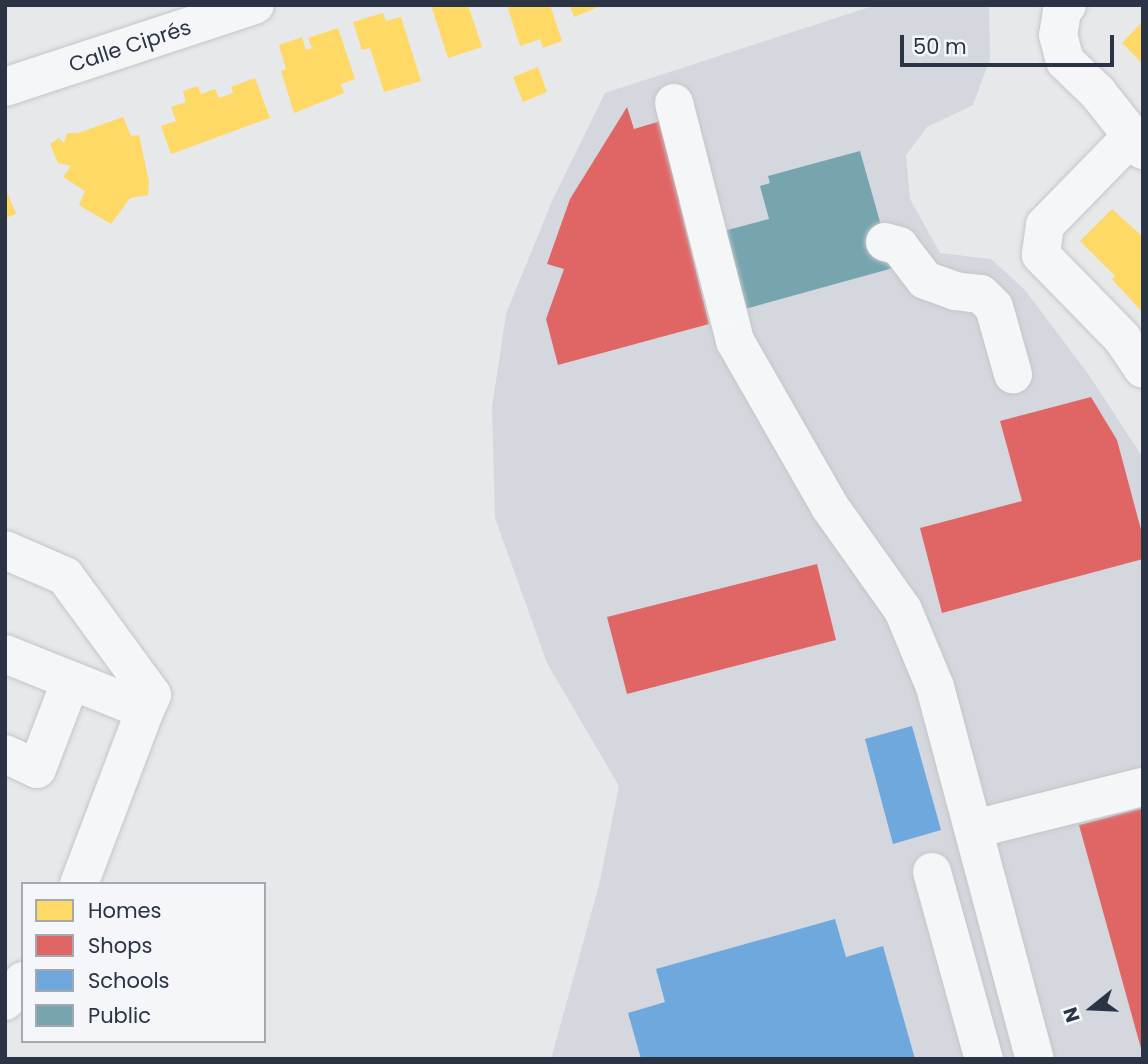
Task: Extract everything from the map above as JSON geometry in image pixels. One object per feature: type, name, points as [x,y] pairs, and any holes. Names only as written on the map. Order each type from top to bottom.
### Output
[{"type":"street","name":"Calle Ciprés","points":[[5,87],[255,5]]},
{"type":"street","points":[[1067,5],[1062,11],[1058,35],[1065,61],[1098,93],[1137,143],[1045,225],[1041,255],[1122,338],[1143,369]]},
{"type":"street","points":[[674,103],[735,341],[830,507],[903,610],[935,687],[1035,1059]]},
{"type":"street","points":[[886,242],[899,246],[925,280],[956,291],[981,294],[995,307],[1013,374]]},
{"type":"street","points":[[5,550],[65,576],[152,695],[80,882]]},
{"type":"street","points":[[5,654],[145,710]]},
{"type":"street","points":[[5,754],[37,769],[71,680]]},
{"type":"street","points":[[974,829],[1143,786]]},
{"type":"street","points":[[932,872],[984,1059]]},
{"type":"street","points":[[5,1002],[21,983]]},
{"type":"shaded area","points":[[876,5],[989,5],[990,59],[973,105],[927,127],[906,155],[910,199],[940,253],[991,259],[1025,290],[1089,375],[1143,458],[1143,1059],[551,1059],[599,885],[619,786],[547,663],[495,518],[492,407],[506,314],[552,201],[605,93]]},
{"type":"building: Homes","points":[[431,5],[468,5],[482,47],[448,58]]},
{"type":"building: Homes","points":[[507,5],[550,5],[562,41],[543,48],[540,39],[520,46]]},
{"type":"building: Homes","points":[[570,5],[603,5],[574,17]]},
{"type":"building: Homes","points":[[383,13],[386,21],[401,17],[421,81],[384,92],[370,48],[362,50],[353,22]]},
{"type":"building: Homes","points":[[1143,21],[1143,64],[1122,43]]},
{"type":"building: Homes","points":[[338,28],[355,79],[341,84],[344,93],[294,113],[281,71],[286,69],[279,45],[302,37],[306,50],[312,48],[308,38]]},
{"type":"building: Homes","points":[[538,67],[547,92],[523,102],[513,77]]},
{"type":"building: Homes","points":[[255,78],[270,118],[171,154],[161,126],[176,121],[171,107],[186,102],[183,91],[198,86],[201,94],[215,89],[219,98],[233,93],[231,87]]},
{"type":"building: Homes","points":[[123,117],[131,136],[139,135],[149,182],[148,195],[130,198],[111,224],[79,205],[85,191],[63,177],[71,166],[58,163],[50,144],[59,138],[64,143],[67,133],[78,133]]},
{"type":"building: Homes","points":[[5,187],[16,214],[5,218]]},
{"type":"building: Homes","points":[[1112,209],[1143,237],[1143,313],[1112,279],[1115,276],[1080,241]]},
{"type":"building: Shops","points":[[627,107],[634,129],[664,120],[685,199],[679,202],[709,324],[558,365],[546,319],[564,269],[547,264],[570,199]]},
{"type":"building: Shops","points":[[1091,397],[1117,440],[1143,537],[1143,559],[942,613],[920,528],[1022,501],[1000,421]]},
{"type":"building: Shops","points":[[817,564],[836,640],[627,694],[607,617]]},
{"type":"building: Shops","points":[[1143,808],[1143,1052],[1142,1052],[1079,825]]},
{"type":"building: Schools","points":[[912,726],[941,830],[893,844],[865,739]]},
{"type":"building: Schools","points":[[835,919],[846,957],[883,946],[915,1059],[641,1059],[628,1013],[665,1002],[656,969]]},
{"type":"building: Public","points":[[860,151],[893,268],[745,309],[724,231],[769,219],[760,186],[770,183],[768,176]]}]
